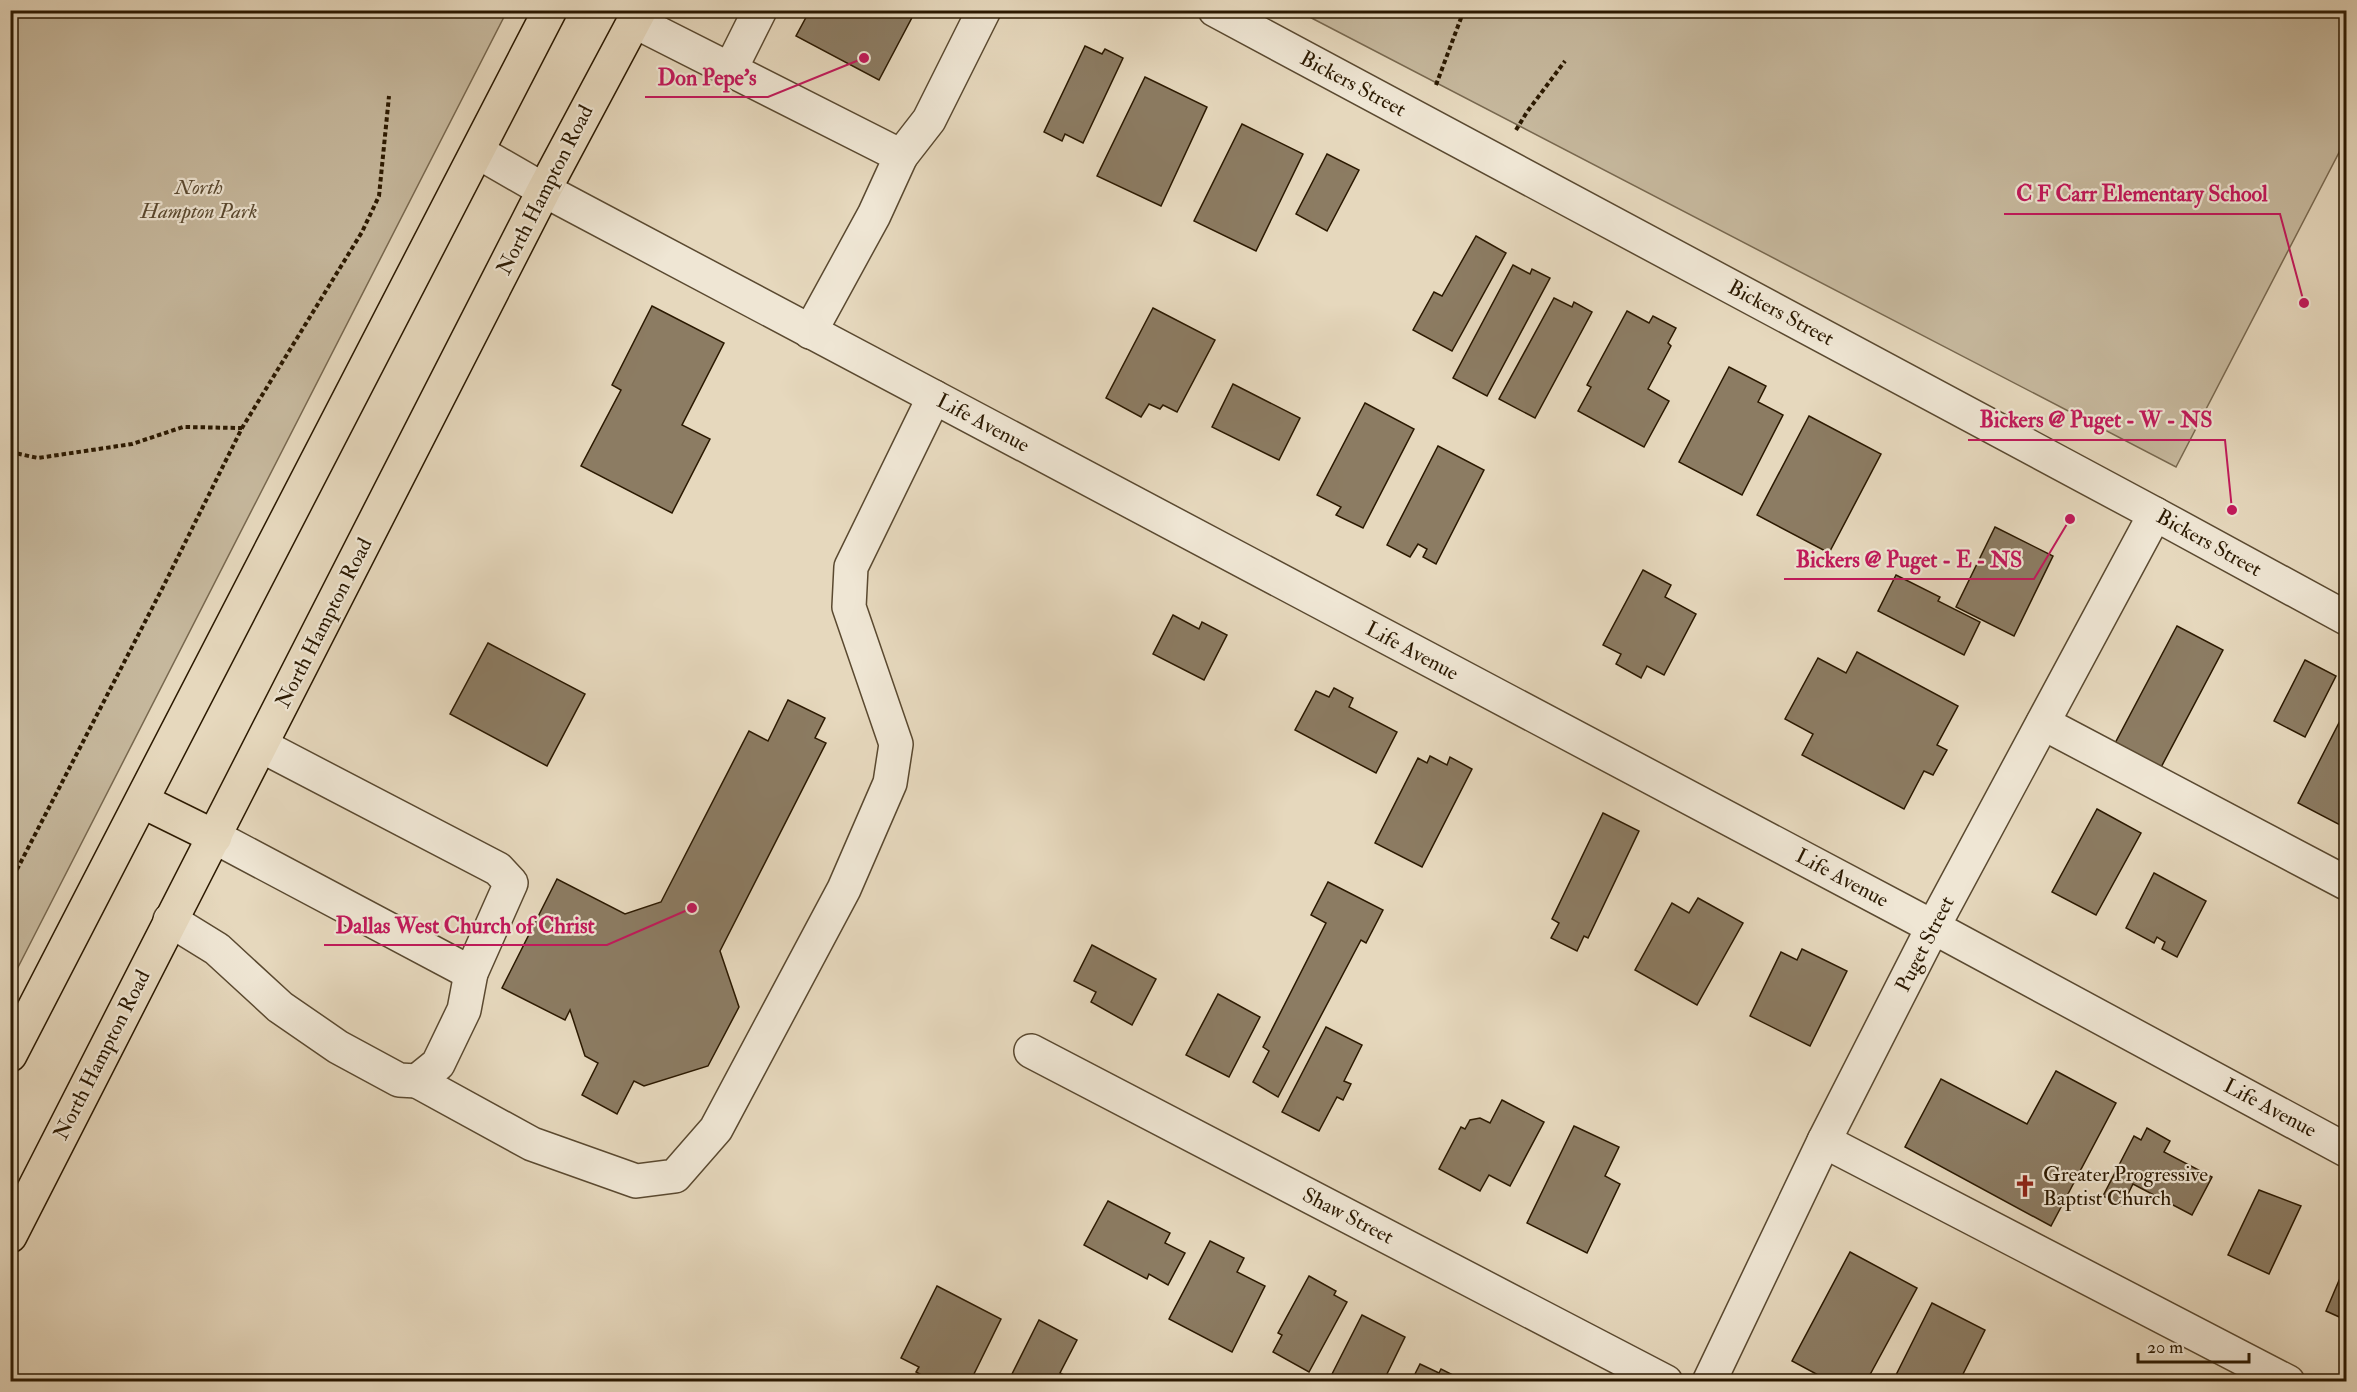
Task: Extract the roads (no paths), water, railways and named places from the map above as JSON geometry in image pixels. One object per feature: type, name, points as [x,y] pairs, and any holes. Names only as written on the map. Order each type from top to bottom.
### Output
[{"type":"main road","points":[[10,1055],[550,10]]},
{"type":"main road","name":"North Hampton Road","points":[[10,1236],[170,920],[216,837],[544,190],[637,16]]},
{"type":"main road","points":[[142,801],[216,837]]},
{"type":"street","points":[[730,70],[760,10]]},
{"type":"street","points":[[810,332],[874,215],[901,156],[929,120],[984,10]]},
{"type":"street","name":"Bickers Street","points":[[1215,10],[2346,618]]},
{"type":"street","points":[[637,16],[730,70],[901,156]]},
{"type":"street","name":"Life Avenue","points":[[478,152],[544,190],[1933,927],[2346,1150]]},
{"type":"street","points":[[170,920],[217,949],[280,1007],[338,1047],[399,1080],[417,1081],[532,1144],[636,1181],[675,1176],[716,1129],[844,889],[890,783],[896,744],[849,607],[851,567],[934,398]]},
{"type":"street","name":"Puget Street","points":[[1709,1382],[1824,1141],[1933,927],[2155,514]]},
{"type":"street","points":[[2043,723],[2346,883]]},
{"type":"street","points":[[262,746],[498,869],[512,883],[471,973],[464,1010],[438,1064],[417,1081]]},
{"type":"street","points":[[216,837],[471,973]]},
{"type":"street","name":"Shaw Street","points":[[1030,1051],[1666,1382]]},
{"type":"street","points":[[1824,1141],[2288,1382]]},
{"type":"place","name":"Don Pepe's","points":[[864,58]]},
{"type":"place","name":"C F Carr Elementary School","points":[[2304,303]]},
{"type":"place","name":"Bickers @ Puget - W - NS","points":[[2232,510]]},
{"type":"place","name":"Bickers @ Puget - E - NS","points":[[2070,519]]},
{"type":"place","name":"Dallas West Church of Christ","points":[[692,908]]},
{"type":"place","name":"Greater Progressive Baptist Church","points":[[2025,1186]]},
{"type":"park label","name":"North Hampton Park","points":[[199,199]]}]
